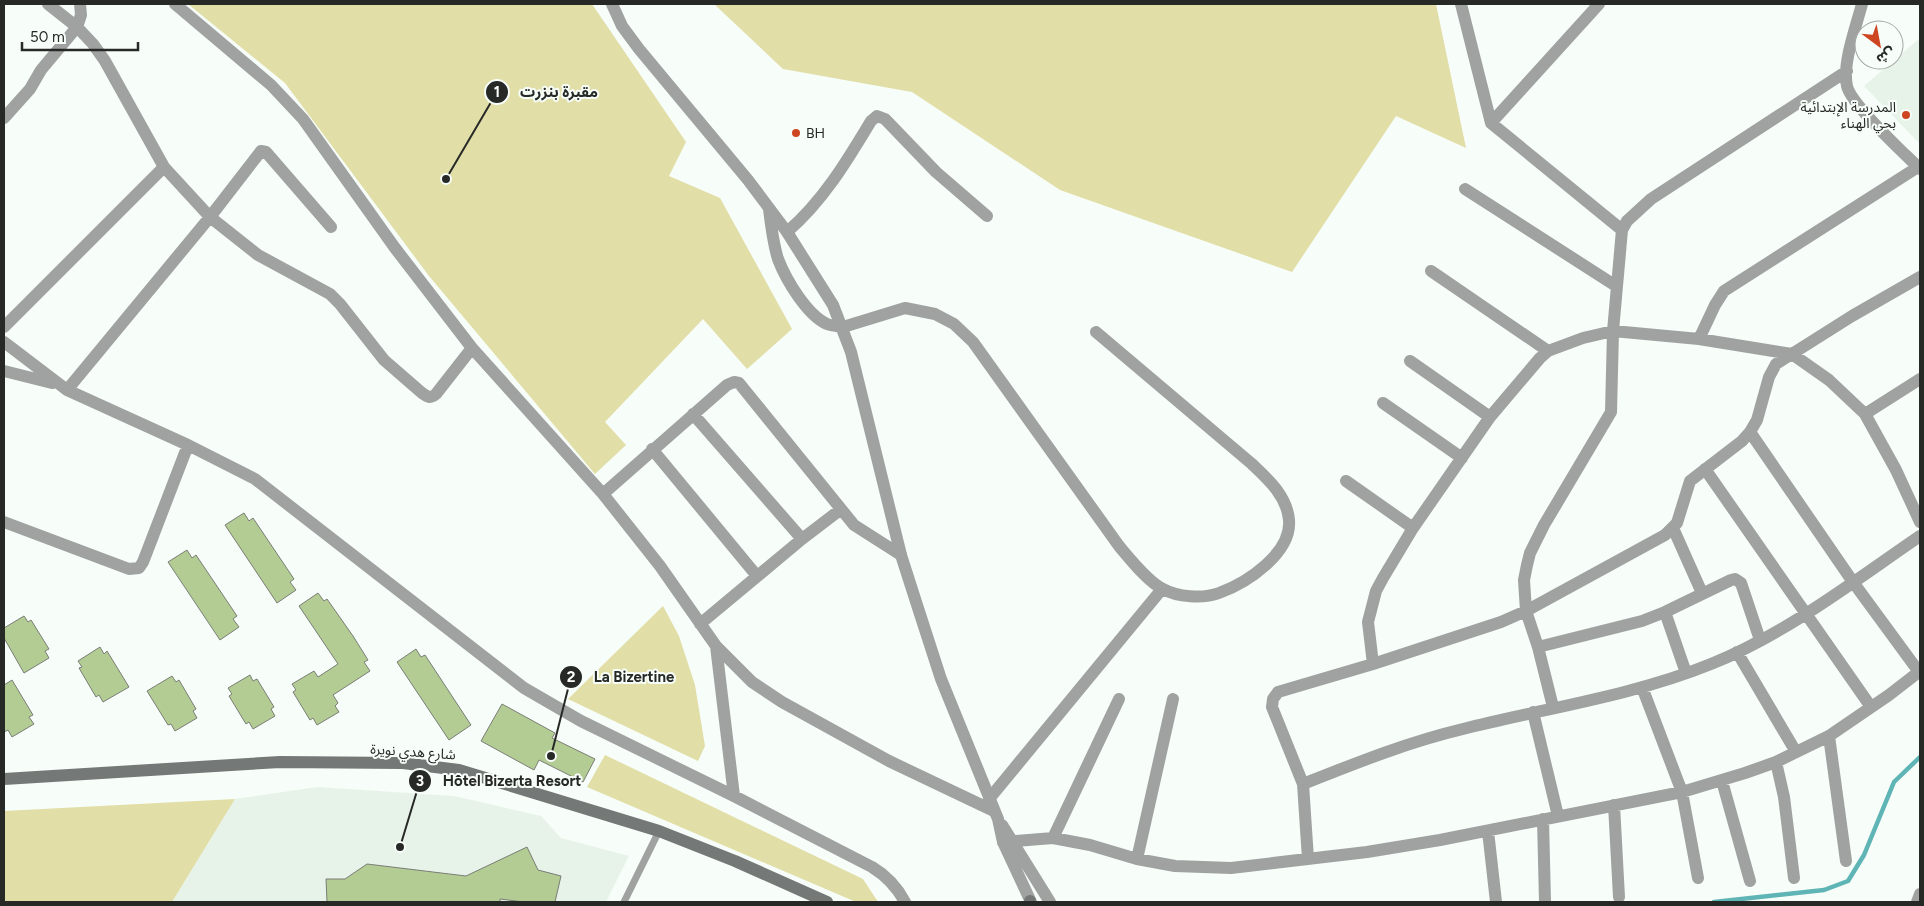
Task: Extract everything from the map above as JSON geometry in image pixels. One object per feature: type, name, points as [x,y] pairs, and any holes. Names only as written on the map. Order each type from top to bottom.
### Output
[{"type":"main road","name":"شارع هدي نويرة","points":[[4,779],[280,762],[403,763],[459,770],[481,775],[659,831],[735,861],[827,902]]},
{"type":"street","points":[[48,4],[77,27],[93,44],[105,61],[164,167],[210,217],[258,255],[330,294],[384,360],[428,398],[432,398],[436,394],[472,348]]},
{"type":"street","points":[[4,118],[30,89],[41,70],[77,27],[81,15],[80,4]]},
{"type":"street","points":[[175,4],[271,85],[303,119],[395,248],[472,348],[603,494],[660,566],[716,646],[752,682],[782,702],[889,761],[993,809]]},
{"type":"street","points":[[612,4],[622,26],[639,49],[730,157],[768,206],[787,232],[833,305],[852,352],[902,555],[941,679],[1008,842],[1030,902]]},
{"type":"street","points":[[1461,4],[1492,123],[1622,230]]},
{"type":"street","points":[[1492,123],[1599,4]]},
{"type":"street","points":[[1699,339],[1715,304],[1724,291],[1919,168],[1853,100],[1847,85],[1847,71],[1862,4]]},
{"type":"street","points":[[1553,708],[1538,648],[1526,611],[1524,580],[1530,553],[1544,525],[1611,412],[1616,286],[1622,230],[1626,221],[1651,199],[1847,71]]},
{"type":"street","points":[[787,232],[806,216],[820,200],[871,122],[877,116],[885,119],[936,172],[986,216]]},
{"type":"street","points":[[62,387],[210,217],[259,153],[264,151],[332,228]]},
{"type":"street","points":[[4,327],[164,167]]},
{"type":"street","points":[[1465,189],[1616,286]]},
{"type":"street","points":[[768,206],[778,259],[808,310],[829,325],[843,327],[905,308],[936,314],[954,324],[973,342],[1119,546],[1138,568],[1162,589],[1179,595],[1218,594],[1236,585],[1255,573],[1281,549],[1289,534],[1289,518],[1283,500],[1271,483],[1252,464],[1096,332]]},
{"type":"street","points":[[1431,271],[1548,351]]},
{"type":"street","points":[[1308,859],[1303,784],[1272,707],[1273,699],[1278,692],[1480,630],[1526,611],[1665,535],[1678,523],[1690,481],[1742,441],[1750,432],[1757,420],[1772,370],[1776,364],[1920,276]]},
{"type":"street","points":[[1373,664],[1368,622],[1371,607],[1382,578],[1412,528],[1490,417],[1540,358],[1548,351],[1582,338],[1613,331],[1699,339],[1792,354],[1829,380],[1865,414],[1896,470],[1920,522]]},
{"type":"street","points":[[4,342],[62,387]]},
{"type":"street","points":[[1410,361],[1490,417]]},
{"type":"street","points":[[4,371],[62,387],[188,445],[255,479],[524,688],[581,721],[734,796],[882,873],[893,884],[905,902]]},
{"type":"street","points":[[1865,414],[1920,379]]},
{"type":"street","points":[[603,494],[727,385],[734,382],[739,383],[854,525],[902,555]]},
{"type":"street","points":[[1383,403],[1462,458]]},
{"type":"street","points":[[693,414],[802,539]]},
{"type":"street","points":[[1008,842],[1053,838],[1090,845],[1137,859],[1175,866],[1231,868],[1376,851],[1488,831],[1682,792],[1722,781],[1776,762],[1829,736],[1919,672],[1853,582],[1750,432]]},
{"type":"street","points":[[4,522],[129,569],[139,568],[188,445]]},
{"type":"street","points":[[652,449],[757,576]]},
{"type":"street","points":[[1705,469],[1871,707]]},
{"type":"street","points":[[1346,481],[1412,528]]},
{"type":"street","points":[[700,624],[802,539],[840,510]]},
{"type":"street","points":[[1673,528],[1702,593]]},
{"type":"street","points":[[1303,784],[1390,750],[1461,729],[1642,688],[1686,673],[1737,652],[1760,640],[1806,613],[1920,536]]},
{"type":"street","points":[[1538,648],[1642,621],[1731,580],[1739,581],[1760,640]]},
{"type":"street","points":[[993,809],[1162,589]]},
{"type":"street","points":[[1665,612],[1686,673]]},
{"type":"street","points":[[716,646],[734,796]]},
{"type":"street","points":[[1737,652],[1796,752]]},
{"type":"street","points":[[1642,688],[1682,792],[1698,878]]},
{"type":"street","points":[[1053,838],[1119,699]]},
{"type":"street","points":[[1137,859],[1173,699]]},
{"type":"street","points":[[1533,712],[1558,816]]},
{"type":"street","points":[[1829,736],[1846,861]]},
{"type":"street","points":[[1776,762],[1784,797],[1794,878]]},
{"type":"street","points":[[1722,781],[1750,881]]},
{"type":"street","points":[[1614,806],[1619,897]]},
{"type":"street","points":[[1543,819],[1545,902]]},
{"type":"street","points":[[1488,831],[1496,902]]},
{"type":"street","points":[[1008,842],[1050,902]]},
{"type":"street","points":[[1917,902],[1920,894]]},
{"type":"lane","points":[[624,902],[659,831]]},
{"type":"shaded area","points":[[188,4],[592,4],[686,142],[669,176],[720,198],[792,329],[747,369],[703,319],[605,422],[626,445],[595,474],[429,276],[285,83]]},
{"type":"shaded area","points":[[714,4],[1436,4],[1466,148],[1396,116],[1292,272],[1060,190],[912,92],[783,69]]},
{"type":"shaded area","name":"المدرسة الإبتدائية بحي الهناء","points":[[1920,38],[1920,144],[1864,86],[1883,70],[1904,70],[1904,52]]},
{"type":"shaded area","points":[[663,606],[679,636],[695,685],[705,746],[698,761],[568,699]]},
{"type":"shaded area","points":[[605,755],[863,879],[878,902],[856,902],[587,787]]},
{"type":"shaded area","points":[[317,787],[454,796],[541,816],[561,838],[629,856],[606,902],[172,902],[235,799]]},
{"type":"shaded area","points":[[235,799],[172,902],[4,902],[4,811]]},
{"type":"building","points":[[244,513],[249,521],[253,518],[294,579],[290,582],[296,590],[277,603],[225,525]]},
{"type":"building","points":[[187,550],[192,558],[196,555],[237,616],[233,619],[239,627],[220,640],[168,562]]},
{"type":"building","points":[[318,593],[324,601],[327,599],[353,636],[368,660],[364,662],[370,671],[333,695],[338,703],[335,706],[339,712],[317,725],[313,718],[310,720],[293,692],[296,690],[292,684],[314,671],[318,677],[338,664],[299,606]]},
{"type":"building","points":[[24,616],[28,622],[31,620],[49,649],[45,651],[49,658],[24,673],[4,638],[4,628]]},
{"type":"building","points":[[100,647],[104,654],[107,651],[129,687],[103,702],[99,695],[96,697],[79,668],[82,667],[78,661]]},
{"type":"building","points":[[416,649],[421,657],[425,655],[471,725],[449,740],[397,662]]},
{"type":"building","points":[[250,675],[253,681],[257,679],[274,707],[271,709],[275,716],[253,729],[249,722],[246,724],[229,696],[232,694],[228,688]]},
{"type":"building","points":[[172,676],[176,682],[179,680],[196,709],[193,711],[197,718],[175,731],[171,724],[168,725],[147,691]]},
{"type":"building","points":[[12,680],[33,715],[29,717],[34,724],[12,737],[8,730],[4,732],[4,685]]},
{"type":"building","points":[[502,704],[555,733],[552,738],[595,759],[583,782],[539,760],[534,770],[481,741]]},
{"type":"building","points":[[527,847],[538,870],[561,876],[555,902],[524,902],[500,899],[500,902],[327,902],[326,879],[345,879],[367,864],[466,876]]},
{"type":"waterway","points":[[1714,902],[1824,890],[1848,881],[1864,855],[1894,782],[1920,757]]},
{"type":"place","name":"المدرسة الإبتدائية بحي الهناء","points":[[1906,115]]},
{"type":"place","name":"BH","points":[[796,133]]},
{"type":"place","name":"مقبرة بنزرت","points":[[446,179]]},
{"type":"place","name":"La Bizertine","points":[[551,756]]},
{"type":"place","name":"Hôtel Bizerta Resort","points":[[400,847]]}]
